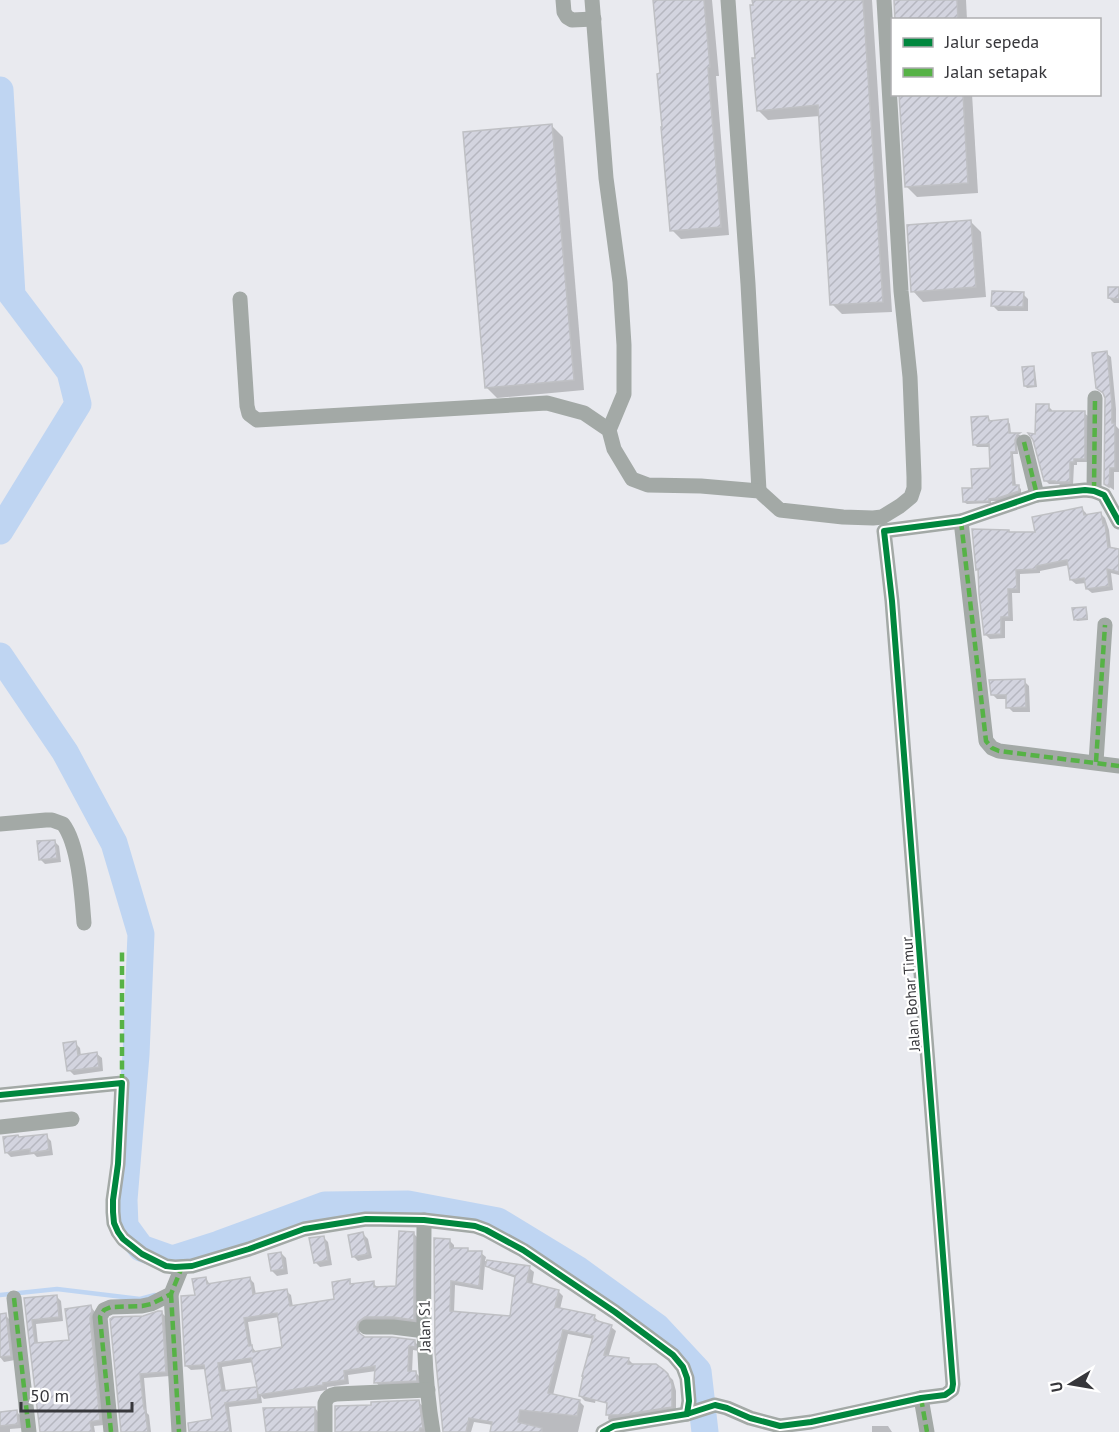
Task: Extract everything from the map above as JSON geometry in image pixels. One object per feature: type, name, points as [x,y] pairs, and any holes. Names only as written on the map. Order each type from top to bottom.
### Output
[{"type":"street","points":[[563,0],[567,17],[572,20],[594,19]]},
{"type":"street","points":[[592,0],[606,178],[620,282],[624,345],[624,394],[609,430],[614,449],[632,479],[648,485],[701,486],[759,491],[780,510],[873,518],[883,524],[961,521],[1037,495],[1094,491],[1103,493],[1119,522]]},
{"type":"street","points":[[728,0],[748,284],[759,491]]},
{"type":"street","points":[[883,524],[911,497],[914,488],[910,377],[901,301],[884,0]]},
{"type":"street","points":[[240,299],[247,406],[249,414],[257,420],[546,403],[584,413],[609,430]]},
{"type":"street","points":[[1094,491],[1095,398]]},
{"type":"street","points":[[1024,442],[1037,495]]},
{"type":"street","points":[[961,521],[987,741],[992,748],[999,751],[1119,765]]},
{"type":"street","name":"Jalan Bohar Timur","points":[[883,524],[892,601],[953,1384],[948,1394],[921,1398]]},
{"type":"street","points":[[1096,762],[1105,625]]},
{"type":"street","points":[[0,824],[46,820],[63,824],[70,837],[80,881],[84,923]]},
{"type":"street","points":[[0,1095],[122,1083],[118,1164],[113,1200],[114,1223],[123,1239],[136,1250],[174,1267],[192,1266],[304,1229],[334,1223],[366,1219],[424,1220],[475,1226],[498,1236],[540,1261],[673,1354],[683,1367],[687,1378],[690,1413]]},
{"type":"street","points":[[0,1127],[72,1119]]},
{"type":"street","name":"Jalan S1","points":[[424,1220],[424,1349],[433,1432]]},
{"type":"street","points":[[174,1267],[171,1294],[179,1432]]},
{"type":"street","points":[[111,1432],[100,1317],[104,1310],[111,1307],[152,1304],[171,1294]]},
{"type":"street","points":[[14,1298],[29,1432]]},
{"type":"street","points":[[366,1327],[393,1327],[424,1331]]},
{"type":"street","points":[[325,1432],[325,1403],[331,1395],[428,1390]]},
{"type":"street","points":[[603,1432],[614,1426],[690,1413],[715,1405],[781,1429],[921,1398],[927,1432]]},
{"type":"building","points":[[653,0],[704,0],[721,227],[670,231]]},
{"type":"building","points":[[752,0],[863,0],[883,302],[830,305],[818,105],[757,111],[752,58],[755,58],[750,5],[753,5]]},
{"type":"building","points":[[894,0],[957,0],[958,18],[895,18]]},
{"type":"building","points":[[899,96],[963,96],[968,183],[905,187]]},
{"type":"building","points":[[552,124],[574,380],[485,388],[463,132]]},
{"type":"building","points":[[971,220],[976,287],[911,292],[907,225]]},
{"type":"building","points":[[1108,287],[1119,287],[1119,299],[1108,298]]},
{"type":"building","points":[[992,291],[1024,292],[1023,307],[991,306]]},
{"type":"building","points":[[1107,351],[1112,423],[1115,423],[1115,468],[1110,468],[1109,487],[1104,484],[1105,398],[1103,393],[1096,388],[1092,353]]},
{"type":"building","points":[[1034,366],[1035,386],[1024,386],[1022,367]]},
{"type":"building","points":[[1036,404],[1049,404],[1049,411],[1085,411],[1085,459],[1074,459],[1074,462],[1070,462],[1070,482],[1044,481],[1033,440],[1028,433],[1035,434]]},
{"type":"building","points":[[988,416],[989,421],[1008,419],[1009,433],[1020,433],[1015,440],[1016,452],[1011,452],[1013,485],[1019,485],[1019,491],[989,499],[989,501],[963,502],[962,488],[972,488],[971,469],[990,468],[989,444],[973,445],[971,417]]},
{"type":"building","points":[[1082,507],[1084,515],[1101,512],[1108,547],[1119,549],[1119,572],[1107,569],[1109,586],[1086,589],[1084,578],[1070,580],[1067,560],[1036,566],[1036,569],[1016,570],[1017,589],[1008,589],[1009,617],[1001,617],[1001,634],[984,635],[972,529],[1035,532],[1032,517]]},
{"type":"building","points":[[1086,607],[1087,618],[1074,620],[1072,608]]},
{"type":"building","points":[[1025,679],[1026,707],[1006,708],[1006,695],[991,695],[989,680]]},
{"type":"building","points":[[55,840],[57,858],[39,860],[37,841]]},
{"type":"building","points":[[76,1041],[78,1055],[97,1052],[99,1067],[67,1071],[63,1043]]},
{"type":"building","points":[[47,1134],[49,1150],[30,1153],[30,1149],[5,1153],[3,1137]]},
{"type":"building","points":[[399,1231],[414,1232],[414,1320],[365,1317],[358,1322],[356,1328],[365,1337],[415,1340],[415,1347],[409,1346],[408,1371],[416,1371],[417,1381],[374,1383],[375,1366],[344,1371],[345,1380],[323,1383],[323,1385],[258,1395],[257,1388],[258,1399],[225,1403],[230,1432],[189,1432],[188,1423],[212,1419],[204,1365],[185,1366],[181,1296],[195,1295],[192,1279],[206,1277],[207,1284],[250,1277],[253,1294],[287,1289],[290,1306],[334,1299],[332,1282],[350,1279],[350,1284],[374,1281],[374,1287],[396,1286]],"holes":[[[277,1313],[282,1347],[253,1352],[252,1345],[249,1346],[244,1318]],[[251,1358],[257,1387],[222,1391],[218,1363]]]},
{"type":"building","points":[[363,1232],[368,1254],[352,1257],[348,1235]]},
{"type":"building","points":[[324,1236],[328,1260],[314,1263],[309,1238]]},
{"type":"building","points":[[434,1238],[450,1239],[450,1248],[482,1251],[479,1286],[451,1281],[450,1311],[510,1316],[515,1276],[485,1266],[487,1260],[530,1266],[527,1282],[559,1290],[555,1307],[595,1315],[594,1320],[612,1325],[604,1355],[629,1358],[628,1364],[656,1364],[664,1370],[672,1385],[672,1407],[621,1415],[606,1415],[607,1403],[579,1396],[593,1336],[563,1330],[548,1393],[580,1400],[577,1416],[520,1410],[518,1422],[542,1428],[542,1432],[490,1432],[492,1422],[469,1418],[466,1432],[443,1432],[435,1353]]},
{"type":"building","points":[[281,1252],[284,1269],[271,1271],[268,1254]]},
{"type":"building","points":[[57,1295],[59,1317],[32,1320],[35,1343],[69,1340],[65,1309],[91,1305],[90,1318],[100,1420],[90,1422],[92,1432],[40,1432],[24,1298]]},
{"type":"building","points":[[162,1311],[166,1372],[140,1374],[148,1432],[121,1432],[110,1319],[143,1316]]},
{"type":"building","points":[[6,1313],[11,1356],[0,1357],[0,1314]]},
{"type":"building","points":[[419,1400],[423,1428],[420,1428],[419,1432],[335,1432],[335,1406]]},
{"type":"building","points":[[315,1407],[315,1432],[266,1432],[263,1408]]},
{"type":"building","points":[[17,1410],[18,1424],[0,1426],[0,1412]]},
{"type":"waterway","points":[[0,90],[12,295],[70,372],[78,404],[0,531]]},
{"type":"waterway","points":[[0,656],[65,752],[114,843],[141,934],[136,1055],[124,1200],[125,1226],[141,1248],[172,1259],[325,1205],[408,1204],[498,1221],[577,1269],[657,1327],[698,1371],[705,1432]]},
{"type":"waterway","points":[[0,1295],[57,1289],[140,1299],[155,1295]]},
{"type":"marked path","points":[[1094,491],[1095,398]]},
{"type":"marked path","points":[[1024,442],[1037,495]]},
{"type":"marked path","points":[[961,521],[986,741],[992,748],[999,751],[1119,766]]},
{"type":"marked path","points":[[1096,762],[1105,625]]},
{"type":"marked path","points":[[122,949],[122,1083]]},
{"type":"marked path","points":[[111,1432],[100,1317],[104,1310],[111,1307],[142,1306],[171,1294],[182,1267]]},
{"type":"marked path","points":[[171,1294],[179,1432]]},
{"type":"marked path","points":[[14,1298],[29,1432]]},
{"type":"marked path","points":[[921,1398],[927,1432]]},
{"type":"cycle path","points":[[603,1432],[614,1426],[687,1414],[715,1405],[780,1426],[945,1395],[952,1390],[892,601],[884,531],[961,521],[1037,495],[1085,490],[1104,495],[1119,522]]},
{"type":"cycle path","points":[[0,1095],[122,1083],[118,1164],[113,1200],[114,1223],[123,1239],[142,1254],[166,1266],[192,1266],[304,1229],[366,1219],[424,1220],[475,1226],[523,1250],[615,1312],[673,1355],[683,1367],[687,1378],[689,1401],[687,1414]]}]
